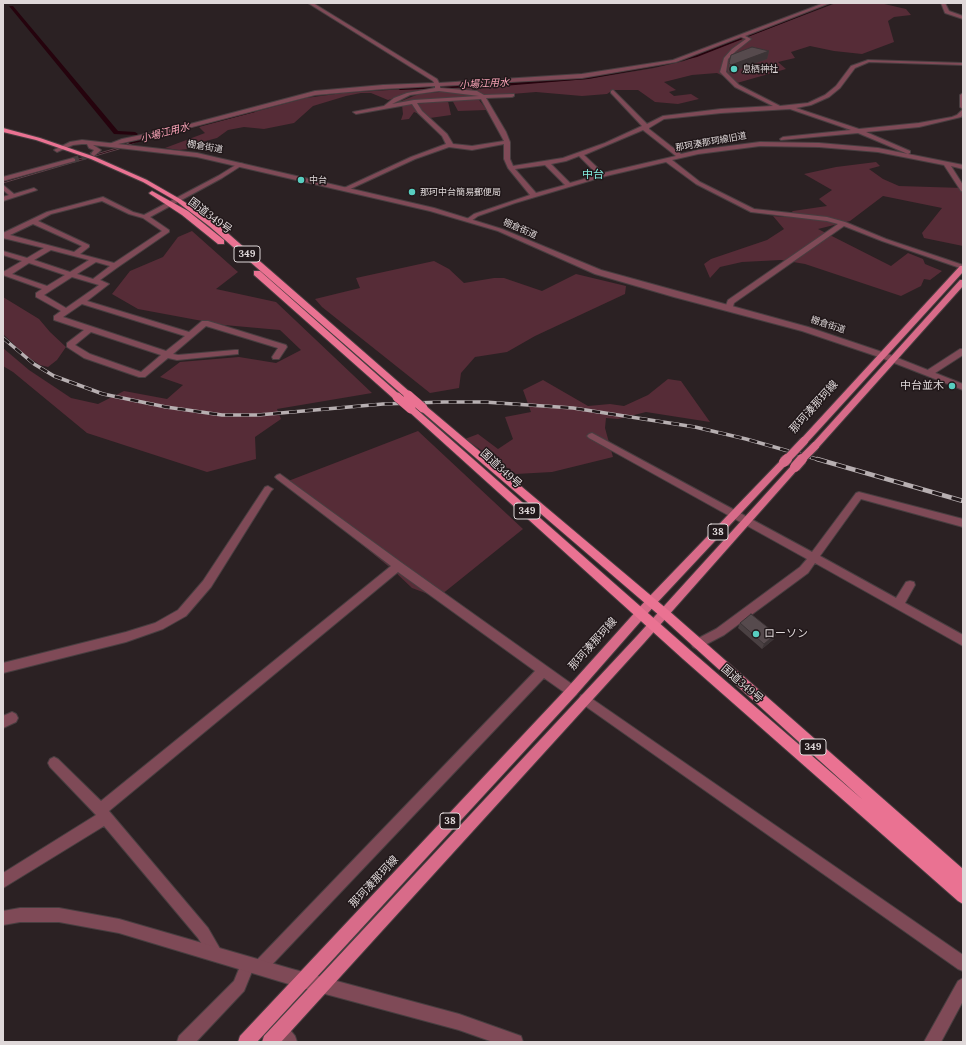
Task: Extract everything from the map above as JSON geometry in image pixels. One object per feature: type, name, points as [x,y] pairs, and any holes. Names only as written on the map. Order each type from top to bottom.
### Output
[{"type":"highway","name":"国道349号","points":[[3,130],[119,168],[146,181],[178,200],[212,224],[408,395],[664,613],[963,879]]},
{"type":"highway","name":"国道349号","points":[[3,135],[61,148],[130,181],[170,204],[216,237],[412,409],[653,625],[963,896]]},
{"type":"main road","name":"那珂湊那珂線","points":[[246,1042],[572,690],[651,602],[804,441],[963,268]]},
{"type":"main road","name":"38","points":[[280,1038],[322,985],[585,700],[746,520],[963,282]]},
{"type":"street","points":[[310,3],[435,80],[438,87]]},
{"type":"street","points":[[111,145],[124,140],[175,130],[315,93],[383,87],[438,87],[602,74],[684,58],[744,37],[828,3]]},
{"type":"street","points":[[943,3],[947,12],[963,18]]},
{"type":"street","points":[[744,37],[749,39],[734,50],[726,60],[723,72],[737,86],[780,108]]},
{"type":"street","points":[[511,168],[564,160],[608,144],[625,135],[646,128],[657,121],[677,116],[780,108],[809,104],[827,96],[838,87],[853,67],[868,61],[963,64]]},
{"type":"street","points":[[386,106],[396,99],[409,94],[438,87],[477,93],[482,97],[503,132],[507,142],[507,158],[511,168],[534,195]]},
{"type":"street","points":[[613,92],[646,128],[646,130],[680,156]]},
{"type":"street","points":[[356,112],[414,102],[512,95]]},
{"type":"street","points":[[963,95],[963,107]]},
{"type":"street","points":[[414,102],[420,112],[445,135],[450,145]]},
{"type":"street","points":[[790,107],[841,124],[886,142],[919,158]]},
{"type":"street","points":[[765,143],[781,139],[936,122],[959,116],[963,111]]},
{"type":"street","name":"棚倉街道","points":[[61,148],[77,142],[180,153],[241,164],[432,209],[500,230],[598,272],[629,282],[805,328],[893,359],[963,387]]},
{"type":"street","points":[[346,188],[413,158],[450,145],[467,148],[507,142]]},
{"type":"street","points":[[89,143],[98,150],[94,154]]},
{"type":"street","name":"那珂湊那珂線旧道","points":[[469,220],[476,215],[534,195],[601,175],[715,149],[765,143],[878,150],[963,167]]},
{"type":"street","points":[[581,154],[601,175]]},
{"type":"street","points":[[666,159],[698,183],[753,211],[827,219],[843,223],[884,240],[963,268]]},
{"type":"street","points":[[3,179],[73,160]]},
{"type":"street","points":[[547,163],[569,185]]},
{"type":"street","points":[[145,217],[241,164]]},
{"type":"street","points":[[946,164],[963,190]]},
{"type":"street","points":[[3,187],[13,196]]},
{"type":"street","points":[[3,199],[34,190]]},
{"type":"street","points":[[3,235],[57,210],[103,198],[131,213],[145,217],[167,231],[115,265],[93,282]]},
{"type":"street","points":[[33,221],[87,246],[75,254]]},
{"type":"street","points":[[729,308],[731,302],[843,223]]},
{"type":"street","points":[[3,235],[115,265]]},
{"type":"street","points":[[4,275],[49,248]]},
{"type":"street","points":[[3,253],[93,282],[105,284],[57,318],[89,330],[177,358],[235,352]]},
{"type":"street","points":[[66,311],[39,295],[95,260]]},
{"type":"street","points":[[4,275],[48,289]]},
{"type":"street","points":[[80,301],[191,335]]},
{"type":"street","points":[[89,330],[70,345],[87,356],[142,375],[205,323],[283,347],[276,357]]},
{"type":"street","points":[[930,373],[963,351]]},
{"type":"street","points":[[592,436],[963,641]]},
{"type":"street","points":[[280,476],[398,566],[543,671],[572,690]]},
{"type":"street","points":[[3,668],[126,637],[160,626],[182,613],[207,584],[268,489]]},
{"type":"street","points":[[698,644],[720,632],[804,570],[859,495],[963,523]]},
{"type":"street","points":[[3,881],[103,814],[398,566]]},
{"type":"street","points":[[898,605],[910,585]]},
{"type":"street","points":[[185,1042],[239,986],[254,966],[543,671]]},
{"type":"street","points":[[585,700],[963,964]]},
{"type":"street","points":[[54,763],[103,814],[203,933],[216,954]]},
{"type":"street","points":[[3,918],[20,915],[59,915],[119,926],[254,966],[459,1022],[515,1042]]},
{"type":"street","points":[[932,1042],[963,986]]},
{"type":"shaded area","points":[[836,3],[880,3],[906,9],[911,15],[894,17],[888,21],[894,42],[862,54],[834,51],[810,46],[791,52],[795,58],[778,62],[786,69],[737,83],[717,73],[692,75],[664,82],[676,90],[669,92],[674,96],[691,94],[699,99],[678,104],[655,102],[638,90],[613,90],[607,94],[582,96],[536,92],[487,96],[479,92],[442,88],[588,79],[654,68],[684,61]]},
{"type":"shaded area","points":[[420,88],[426,91],[408,94],[388,100],[371,93],[346,96],[313,106],[294,123],[264,129],[244,127],[228,130],[217,138],[202,142],[188,149],[179,150],[165,148],[205,133],[199,127],[306,98],[343,93]]},
{"type":"shaded area","points":[[450,91],[475,96],[487,110],[458,111],[451,98],[396,103],[419,94]]},
{"type":"shaded area","points":[[448,101],[451,115],[430,118],[414,112],[409,119],[401,120],[403,114],[402,105]]},
{"type":"shaded area","points":[[141,138],[141,140],[119,149],[3,183],[3,181],[117,148]]},
{"type":"shaded area","points":[[876,162],[880,166],[869,169],[883,179],[899,186],[963,188],[963,246],[924,238],[922,233],[942,208],[883,196],[850,221],[818,229],[891,266],[908,253],[923,259],[925,264],[942,271],[930,280],[924,279],[921,286],[901,296],[805,264],[781,260],[742,262],[720,267],[710,278],[704,264],[711,259],[767,240],[784,229],[773,216],[785,217],[793,211],[827,206],[819,199],[832,190],[804,174],[836,167]]},
{"type":"shaded area","points":[[192,231],[238,272],[216,289],[276,302],[372,393],[277,409],[281,419],[255,437],[256,459],[207,472],[87,433],[13,372],[3,366],[3,348],[29,370],[71,398],[98,404],[124,391],[167,399],[183,385],[160,377],[180,362],[239,357],[276,363],[301,350],[280,330],[224,325],[138,309],[112,294],[130,271],[163,257],[178,237]]},
{"type":"shaded area","points":[[434,261],[449,269],[464,283],[494,278],[504,278],[542,291],[576,274],[626,286],[625,294],[535,336],[507,352],[475,357],[461,373],[459,388],[430,393],[322,307],[315,299],[360,288],[356,278]]},
{"type":"shaded area","points":[[3,297],[39,319],[66,347],[57,360],[48,367],[40,365],[25,355],[3,334]]},
{"type":"shaded area","points":[[668,379],[681,381],[710,422],[646,412],[618,419],[606,418],[605,428],[613,457],[552,472],[516,474],[465,439],[478,434],[498,449],[513,439],[505,417],[531,412],[523,390],[543,380],[588,406],[610,404],[624,406],[648,395]]},
{"type":"shaded area","points":[[418,431],[523,529],[441,595],[428,594],[412,588],[393,570],[318,509],[283,483]]},
{"type":"building","points":[[752,47],[769,51],[731,65],[729,63],[731,55]]},
{"type":"building","points":[[751,614],[776,634],[764,644],[740,623]]},
{"type":"waterway","name":"小場江用水","points":[[400,88],[503,84],[588,77],[665,64],[695,56],[832,3]]},
{"type":"waterway","points":[[11,7],[39,40]]},
{"type":"waterway","points":[[39,41],[87,98]]},
{"type":"waterway","points":[[88,100],[116,133],[135,134]]},
{"type":"waterway","name":"小場江用水","points":[[131,142],[253,111]]},
{"type":"tunnel","points":[[73,160],[94,154]]},
{"type":"railway","points":[[3,338],[34,364],[54,376],[103,394],[166,407],[222,415],[258,415],[383,404],[444,402],[484,402],[573,408],[695,427],[746,439],[820,460]]},
{"type":"railway","points":[[817,459],[963,501]]},
{"type":"place","name":"息栖神社","points":[[734,69]]},
{"type":"place","name":"中台","points":[[301,180]]},
{"type":"place","name":"那珂中台簡易郵便局","points":[[412,192]]},
{"type":"place","name":"中台並木","points":[[952,386]]},
{"type":"place","name":"ローソン","points":[[756,634]]},
{"type":"district","name":"中台","points":[[593,175]]}]
